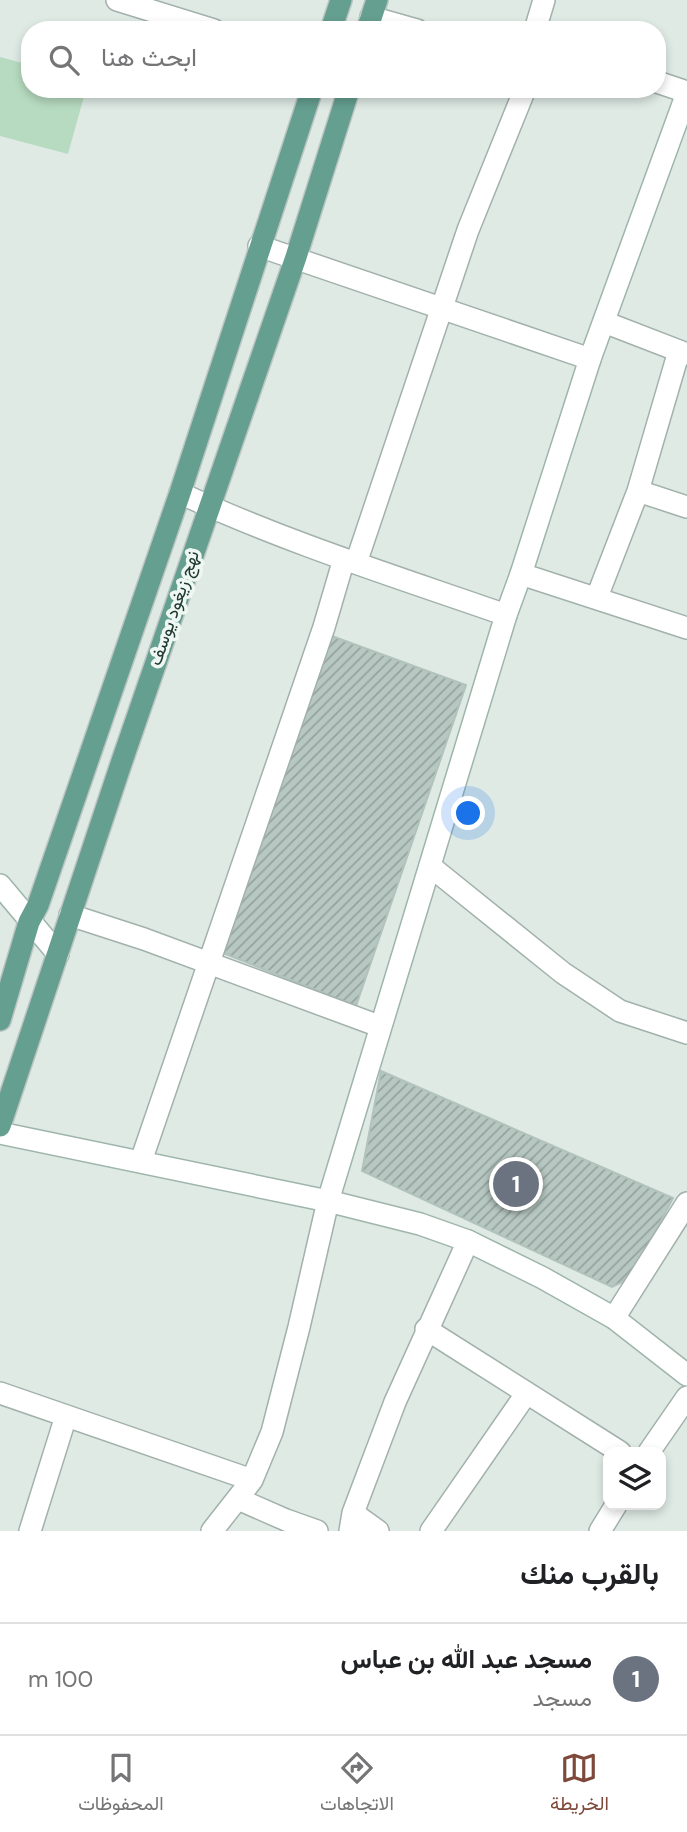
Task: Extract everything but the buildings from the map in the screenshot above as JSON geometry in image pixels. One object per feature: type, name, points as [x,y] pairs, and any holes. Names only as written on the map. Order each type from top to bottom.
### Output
[{"type":"main road","points":[[334,21],[341,0]]},
{"type":"main road","name":"نهج زيغود يوسف","points":[[0,1020],[29,922],[38,905],[180,493],[309,98]]},
{"type":"main road","name":"نهج زيغود يوسف","points":[[0,1126],[296,257],[346,98]]},
{"type":"street","points":[[117,0],[185,21]]},
{"type":"street","points":[[538,21],[544,0]]},
{"type":"street","points":[[212,1531],[252,1480],[272,1432],[328,1201],[506,615],[590,359],[687,92],[666,85]]},
{"type":"street","points":[[141,1161],[324,627],[468,230],[521,98]]},
{"type":"street","points":[[259,246],[590,359]]},
{"type":"street","points":[[597,597],[638,491],[683,353],[604,322]]},
{"type":"street","points":[[638,491],[687,507]]},
{"type":"street","points":[[180,493],[209,507],[350,561],[506,615]]},
{"type":"street","points":[[521,574],[687,628]]},
{"type":"street","points":[[430,866],[563,973],[620,1011],[687,1033]]},
{"type":"street","points":[[0,885],[58,954]]},
{"type":"street","points":[[70,915],[144,939],[379,1026]]},
{"type":"street","points":[[0,1133],[328,1201],[420,1224],[468,1241],[543,1278],[614,1318],[687,1375]]},
{"type":"street","points":[[614,1318],[687,1203]]},
{"type":"street","points":[[378,1531],[352,1522],[395,1402],[468,1241]]},
{"type":"street","points":[[426,1329],[612,1447]]},
{"type":"street","points":[[0,1393],[252,1480]]},
{"type":"street","points":[[431,1531],[526,1394]]},
{"type":"street","points":[[652,1447],[687,1397]]},
{"type":"street","points":[[30,1531],[66,1416]]},
{"type":"street","points":[[238,1499],[317,1531]]},
{"type":"street","points":[[604,1529],[614,1510]]},
{"type":"green space","points":[[0,57],[21,63],[21,98],[84,98],[68,154],[0,136]]},
{"type":"place","name":"مسجد عبد الله بن عباس","points":[[516,1184]]}]
